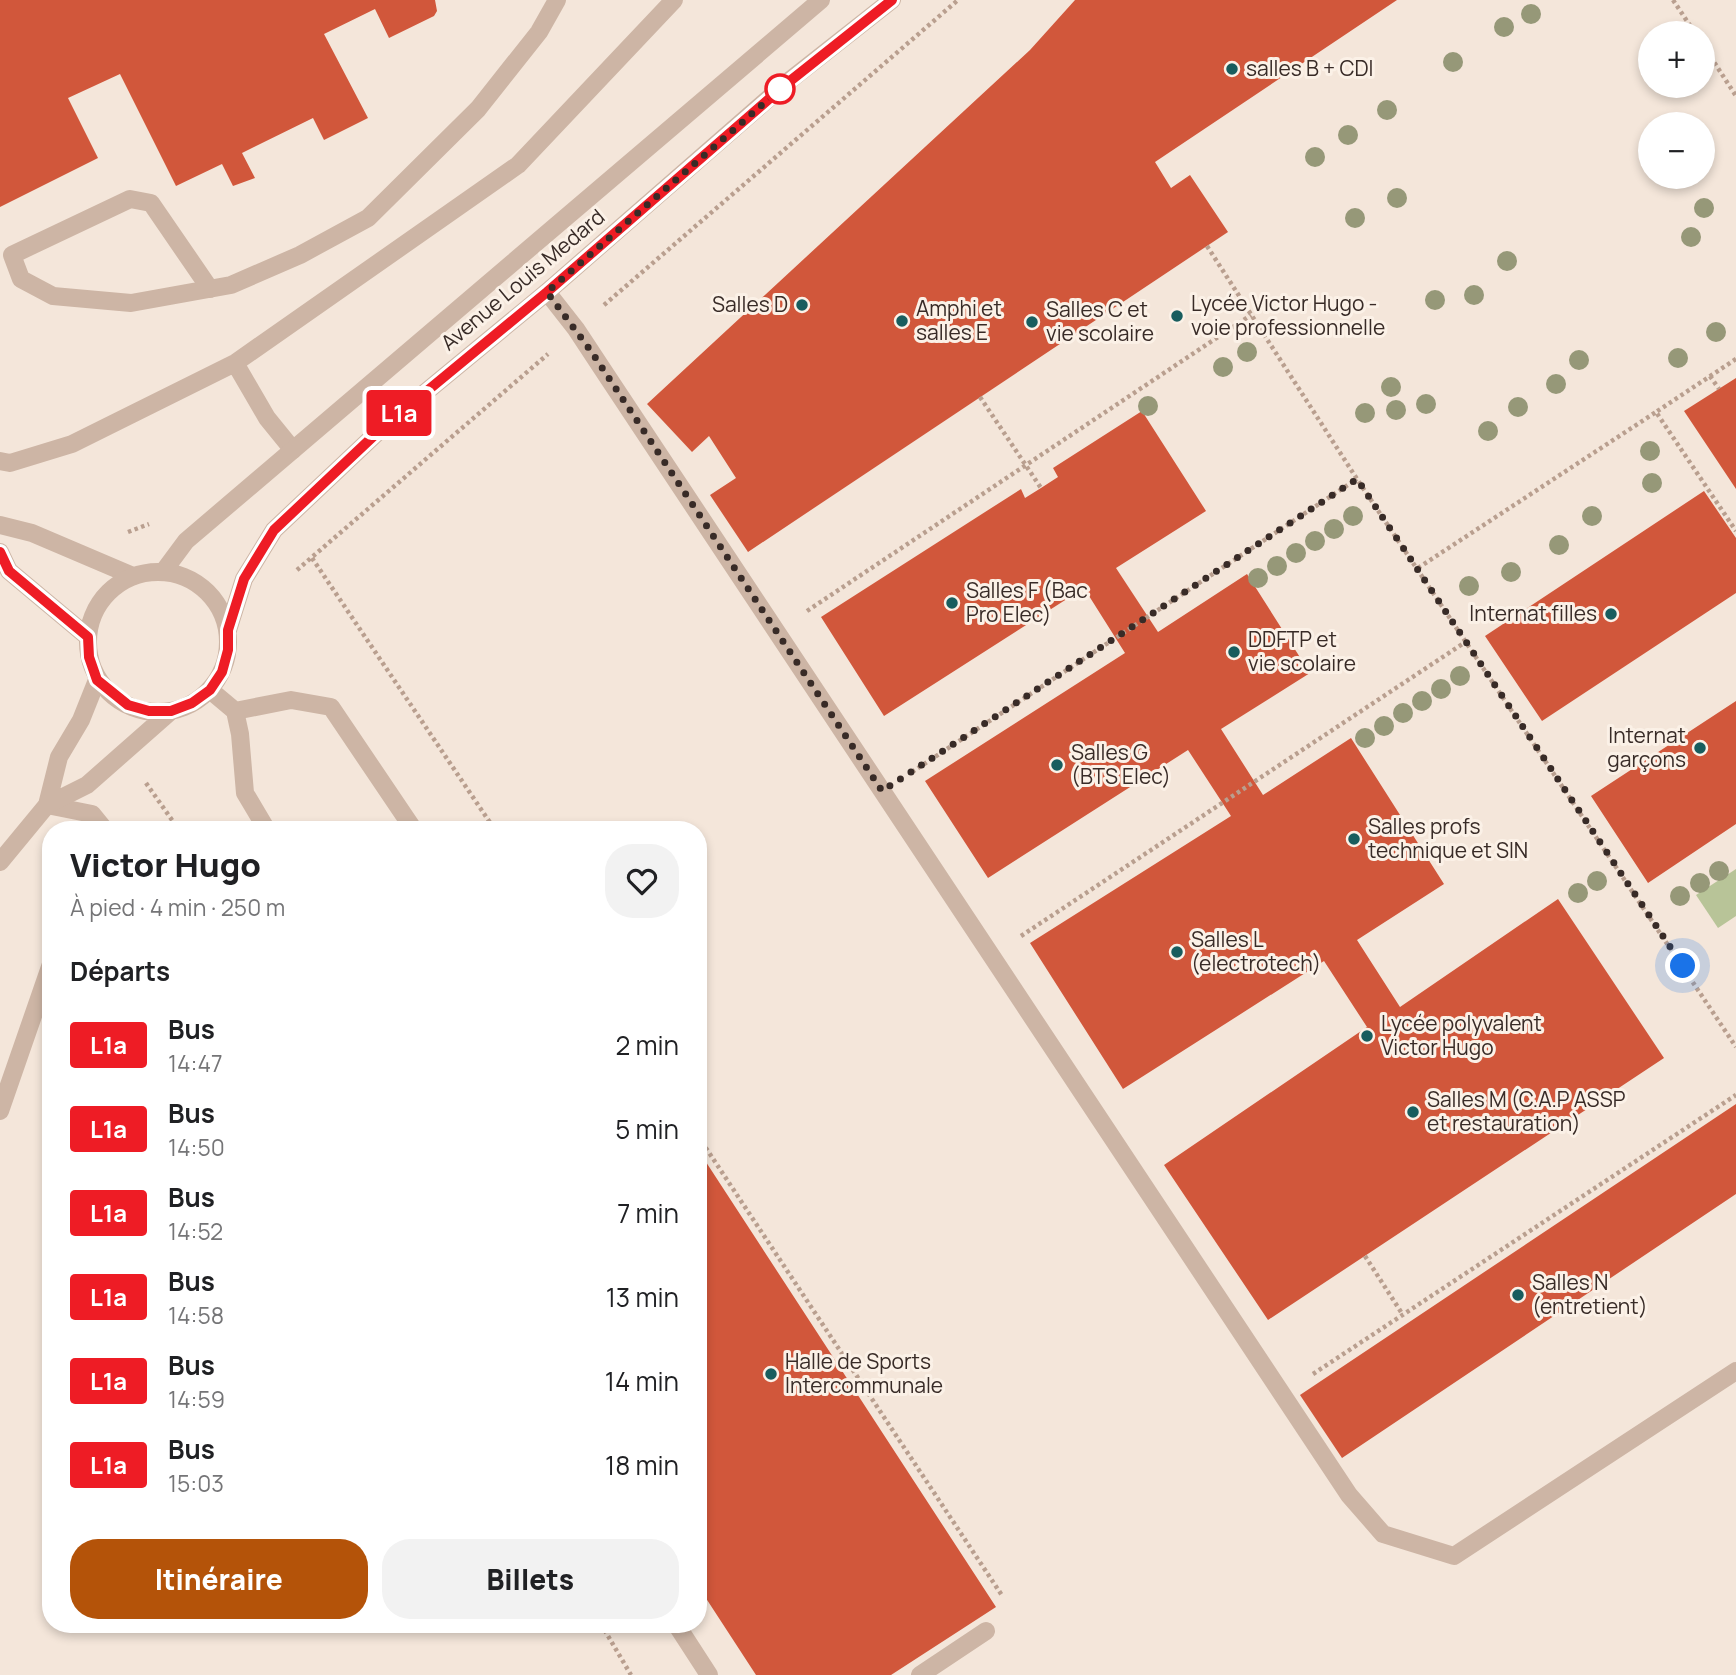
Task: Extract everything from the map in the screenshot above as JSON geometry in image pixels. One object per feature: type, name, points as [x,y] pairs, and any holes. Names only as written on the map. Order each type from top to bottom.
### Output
[{"type":"street","points":[[210,289],[151,203],[130,199],[12,255],[21,279],[53,296],[131,303],[210,289],[231,285],[288,260],[368,218],[478,109],[539,33],[557,0]]},
{"type":"street","points":[[0,461],[10,463],[72,444],[235,363],[519,165],[674,0]]},
{"type":"street","name":"Avenue Louis Medard","points":[[163,572],[186,541],[821,0]]},
{"type":"street","name":"Avenue Louis Medard","points":[[228,630],[244,579],[274,530],[381,429],[547,292],[785,85],[892,0]]},
{"type":"street","points":[[547,292],[583,340],[1349,1495],[1383,1534],[1454,1556],[1736,1371]]},
{"type":"street","points":[[235,363],[267,418],[293,450]]},
{"type":"street","points":[[0,525],[32,534],[133,576]]},
{"type":"street","points":[[0,552],[9,571],[88,637]]},
{"type":"street","points":[[0,862],[47,805],[87,785],[171,711],[192,703],[210,690],[222,672],[228,650],[228,630],[222,612],[211,596],[198,584],[181,575],[163,572],[133,576],[116,586],[102,600],[92,617],[88,637],[89,657],[97,680],[128,705],[149,711],[171,711]]},
{"type":"street","points":[[47,805],[60,757],[81,720],[97,680]]},
{"type":"street","points":[[210,690],[235,711],[240,734],[245,793],[262,821]]},
{"type":"street","points":[[235,711],[291,700],[331,707],[408,821]]},
{"type":"street","points":[[47,805],[92,814],[98,821]]},
{"type":"street","points":[[0,1111],[42,990]]},
{"type":"street","points":[[920,1675],[986,1631]]},
{"type":"street","points":[[682,1633],[709,1675]]},
{"type":"path","points":[[1673,0],[1687,21]]},
{"type":"path","points":[[1715,64],[1736,96]]},
{"type":"path","points":[[1207,246],[1357,479],[1736,1046]]},
{"type":"path","points":[[776,632],[1251,315]]},
{"type":"path","points":[[1418,568],[1736,359]]},
{"type":"path","points":[[1710,376],[1719,389]]},
{"type":"path","points":[[980,397],[1041,488]]},
{"type":"path","points":[[1656,412],[1736,531]]},
{"type":"path","points":[[882,791],[1357,479]]},
{"type":"path","points":[[312,558],[489,821]]},
{"type":"path","points":[[992,956],[1467,641]]},
{"type":"path","points":[[145,782],[173,821]]},
{"type":"path","points":[[1282,1395],[1736,1095]]},
{"type":"path","points":[[707,1150],[1005,1600],[1003,1617],[986,1631]]},
{"type":"path","points":[[1365,1256],[1403,1315]]},
{"type":"path","points":[[606,1633],[631,1675]]},
{"type":"green space","points":[[1736,869],[1736,916],[1718,928],[1696,895]]},
{"type":"building","points":[[0,0],[435,0],[437,11],[434,16],[389,38],[375,9],[324,34],[368,118],[324,140],[313,118],[242,153],[255,178],[233,186],[222,164],[176,186],[120,74],[68,98],[98,158],[0,207]]},
{"type":"building","points":[[1075,0],[1397,0],[1155,162],[1171,188],[1190,175],[1228,232],[748,552],[710,495],[736,478],[709,436],[692,452],[647,404],[1030,50]]},
{"type":"building","points":[[1736,378],[1736,489],[1684,411]]},
{"type":"building","points":[[1142,411],[1206,511],[1116,568],[1158,632],[1247,574],[1310,673],[1221,729],[1263,795],[1351,738],[1444,884],[1357,940],[1400,1007],[1558,899],[1664,1058],[1268,1320],[1164,1165],[1367,1027],[1324,961],[1123,1089],[1030,943],[1231,816],[1188,750],[988,878],[925,781],[1125,653],[1084,588],[884,716],[821,617],[1021,489],[1025,498],[1041,488],[1058,477],[1053,468]]},
{"type":"building","name":"Internat filles","points":[[1704,491],[1736,538],[1736,593],[1542,721],[1485,636]]},
{"type":"building","name":"Internat garçons","points":[[1736,701],[1736,824],[1648,883],[1591,796]]},
{"type":"building","name":"Salles N (entretient)","points":[[1736,1104],[1736,1194],[1342,1458],[1300,1395]]},
{"type":"building","name":"Halle de Sports Intercommunale","points":[[707,1164],[996,1607],[891,1675],[756,1675],[707,1600]]},
{"type":"bus line","name":"L1a","points":[[0,552],[9,571],[88,637],[89,657],[97,680],[128,705],[149,711],[171,711],[192,703],[210,690],[222,672],[228,650],[228,630],[244,579],[274,530],[381,429],[547,292],[785,85],[892,0]]},
{"type":"place","name":"salles B + CDI","points":[[1232,69]]},
{"type":"place","name":"Salles D","points":[[802,305]]},
{"type":"place","name":"Lycée Victor Hugo - voie professionnelle","points":[[1177,316]]},
{"type":"place","name":"Amphi et salles E","points":[[902,321]]},
{"type":"place","name":"Salles C et vie scolaire","points":[[1032,322]]},
{"type":"place","name":"Salles F (Bac Pro Elec)","points":[[952,603]]},
{"type":"place","name":"Internat filles","points":[[1611,614]]},
{"type":"place","name":"DDFTP et vie scolaire","points":[[1234,652]]},
{"type":"place","name":"Internat garçons","points":[[1700,748]]},
{"type":"place","name":"Salles G (BTS Elec)","points":[[1057,765]]},
{"type":"place","name":"Salles profs technique et SIN","points":[[1354,839]]},
{"type":"place","name":"Salles L (electrotech)","points":[[1177,952]]},
{"type":"place","name":"Lycée polyvalent Victor Hugo","points":[[1367,1036]]},
{"type":"place","name":"Salles M (C.A.P ASSP et restauration)","points":[[1413,1112]]},
{"type":"place","name":"Salles N (entretient)","points":[[1518,1295]]},
{"type":"place","name":"Halle de Sports Intercommunale","points":[[771,1374]]},
{"type":"route","points":[[780,89],[785,85],[547,292],[591,351],[882,791],[1357,479],[1683,966]]}]
